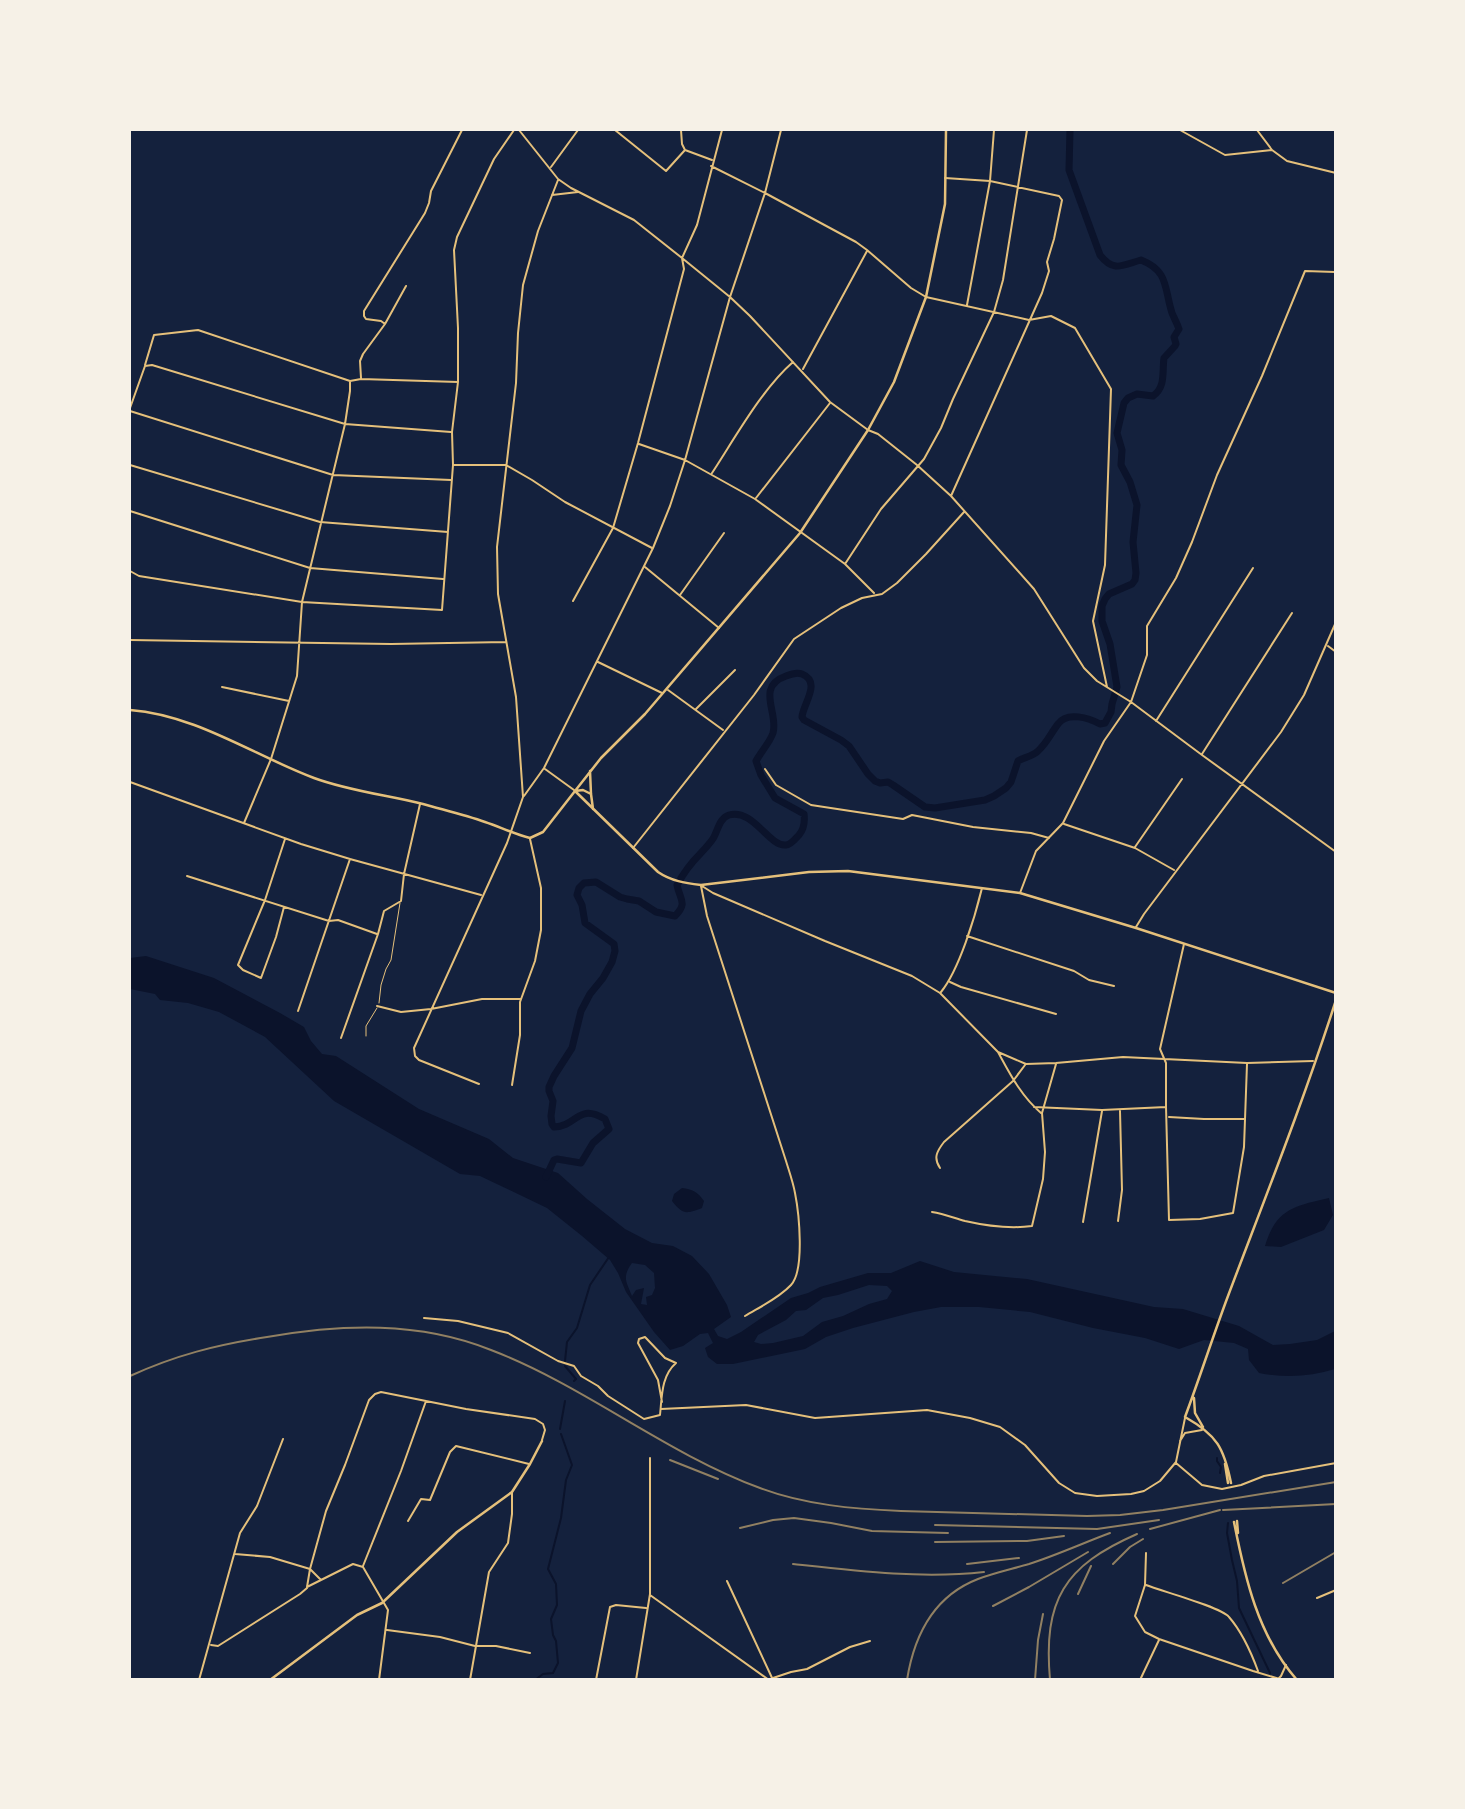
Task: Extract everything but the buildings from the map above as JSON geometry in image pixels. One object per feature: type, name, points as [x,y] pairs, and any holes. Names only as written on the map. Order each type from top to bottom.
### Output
[{"type":"main road","points":[[130,710],[192,724],[318,779],[420,803],[530,838],[543,832],[590,770],[645,715],[800,533],[868,430],[894,382],[926,297],[945,204],[946,130]]},
{"type":"main road","points":[[590,770],[593,809]]},
{"type":"main road","points":[[575,791],[583,790],[591,794]]},
{"type":"main road","points":[[575,791],[658,872],[684,883],[701,885],[831,871],[882,874],[1020,892],[1335,993]]},
{"type":"main road","points":[[1206,1430],[1185,1417],[1227,1297],[1284,1150],[1335,1000]]},
{"type":"main road","points":[[1194,1395],[1193,1406],[1198,1421],[1221,1447],[1229,1483]]},
{"type":"main road","points":[[270,1679],[357,1615],[383,1602],[457,1532],[512,1492],[542,1441]]},
{"type":"main road","points":[[1236,1521],[1248,1586],[1256,1608],[1266,1632],[1296,1679]]},
{"type":"street","points":[[385,324],[366,318],[364,311],[425,213],[431,191],[462,130]]},
{"type":"street","points":[[130,571],[139,576],[302,602],[442,610],[453,465],[452,432],[458,382],[454,250],[457,237],[494,159],[514,130]]},
{"type":"street","points":[[519,130],[558,179],[634,220],[682,258],[730,297],[831,402],[918,465],[999,548],[1034,589],[1084,668],[1097,681],[1131,702],[1335,852]]},
{"type":"street","points":[[550,168],[578,130]]},
{"type":"street","points":[[615,130],[666,172],[685,150]]},
{"type":"street","points":[[681,130],[685,150],[713,160]]},
{"type":"street","points":[[573,601],[613,528],[684,269],[682,258],[697,225],[722,130]]},
{"type":"street","points":[[479,1084],[419,1060],[415,1056],[414,1048],[512,832],[523,797],[544,768],[644,567],[670,506],[730,297],[765,193],[781,130]]},
{"type":"street","points":[[967,306],[990,181],[994,130]]},
{"type":"street","points":[[845,564],[881,509],[924,460],[993,312],[1003,280],[1027,130]]},
{"type":"street","points":[[1181,130],[1224,155],[1272,150]]},
{"type":"street","points":[[1257,130],[1272,150],[1287,161],[1335,173]]},
{"type":"street","points":[[712,166],[856,242],[911,288],[926,297],[1029,320],[1051,316],[1075,328],[1111,389],[1105,565],[1093,621],[1107,688]]},
{"type":"street","points":[[946,178],[990,181],[1059,196],[1062,200],[1047,262],[1049,271],[1042,293],[950,496]]},
{"type":"street","points":[[523,797],[516,697],[498,594],[498,559],[523,285],[538,231],[558,179]]},
{"type":"street","points":[[552,195],[579,192]]},
{"type":"street","points":[[802,370],[867,250]]},
{"type":"street","points":[[1020,892],[1036,851],[1063,824],[1104,741],[1131,702],[1147,655],[1147,626],[1187,554],[1217,475],[1262,376],[1305,271],[1335,270]]},
{"type":"street","points":[[361,379],[360,361],[363,354],[385,324],[406,286]]},
{"type":"street","points":[[451,480],[332,475],[130,410],[154,335],[198,330],[350,381],[361,379],[458,382]]},
{"type":"street","points":[[711,474],[780,373],[793,362]]},
{"type":"street","points":[[145,366],[152,365],[345,425],[452,432]]},
{"type":"street","points":[[244,823],[271,759],[297,676],[302,602],[345,425],[350,381]]},
{"type":"street","points":[[755,499],[831,402]]},
{"type":"street","points":[[638,443],[685,460],[755,499],[845,564],[876,594]]},
{"type":"street","points":[[130,465],[320,522],[448,533]]},
{"type":"street","points":[[453,465],[506,465],[565,502],[653,548]]},
{"type":"street","points":[[130,511],[310,568],[444,579]]},
{"type":"street","points":[[632,848],[754,695],[794,639],[841,608],[862,598],[882,594],[897,583],[964,512]]},
{"type":"street","points":[[680,596],[724,533]]},
{"type":"street","points":[[644,567],[720,629]]},
{"type":"street","points":[[1156,721],[1253,568]]},
{"type":"street","points":[[1202,755],[1292,613]]},
{"type":"street","points":[[1136,928],[1281,732],[1304,695],[1335,622]]},
{"type":"street","points":[[130,639],[391,645],[507,642]]},
{"type":"street","points":[[1326,645],[1335,652]]},
{"type":"street","points":[[597,662],[663,694]]},
{"type":"street","points":[[695,710],[735,670]]},
{"type":"street","points":[[222,687],[290,701]]},
{"type":"street","points":[[667,689],[724,730]]},
{"type":"street","points":[[544,768],[575,791]]},
{"type":"street","points":[[765,769],[776,785],[811,805],[903,819],[912,815],[1050,838]]},
{"type":"street","points":[[1135,848],[1182,779]]},
{"type":"street","points":[[130,782],[350,859],[483,896]]},
{"type":"street","points":[[341,1038],[384,911],[401,901],[404,874],[420,803]]},
{"type":"street","points":[[1063,824],[1135,848],[1176,871]]},
{"type":"street","points":[[285,838],[265,900],[238,965],[243,970],[261,978],[285,907]]},
{"type":"street","points":[[512,1085],[520,1035],[521,1000],[539,947],[541,921],[541,888],[530,838]]},
{"type":"street","points":[[298,1011],[350,859]]},
{"type":"street","points":[[187,876],[330,922],[338,920],[378,934]]},
{"type":"street","points":[[701,885],[713,893],[825,941],[912,975],[940,993],[998,1052],[1013,1081],[1042,1113]]},
{"type":"street","points":[[701,885],[707,915],[795,1193],[800,1266],[796,1279],[781,1294],[745,1316]]},
{"type":"street","points":[[940,993],[949,982],[976,914],[982,888]]},
{"type":"street","points":[[967,936],[1114,986]]},
{"type":"street","points":[[1184,944],[1161,1044],[1161,1053],[1165,1058],[1169,1220],[1200,1219],[1233,1213],[1244,1147],[1247,1062]]},
{"type":"street","points":[[949,982],[1056,1014]]},
{"type":"street","points":[[377,1006],[401,1012],[482,999],[521,1000]]},
{"type":"street","points":[[998,1052],[1026,1064],[1123,1057],[1247,1062],[1316,1061]]},
{"type":"street","points":[[932,1212],[1016,1228],[1032,1226],[1043,1179],[1045,1152],[1042,1113],[1056,1063]]},
{"type":"street","points":[[940,1168],[936,1156],[944,1142],[1013,1081],[1026,1064]]},
{"type":"street","points":[[1034,1107],[1102,1110],[1166,1107]]},
{"type":"street","points":[[1118,1222],[1122,1190],[1119,1109]]},
{"type":"street","points":[[1083,1222],[1102,1110]]},
{"type":"street","points":[[1167,1117],[1245,1119]]},
{"type":"street","points":[[424,1318],[458,1321],[508,1333],[574,1366],[581,1376],[644,1419],[660,1415],[666,1377],[676,1363],[665,1358],[648,1339],[642,1338],[638,1341],[639,1347],[649,1360],[658,1380],[662,1402]]},
{"type":"street","points":[[307,1587],[326,1511],[369,1400],[375,1394],[381,1392],[535,1419],[543,1424],[545,1430],[542,1441]]},
{"type":"street","points":[[363,1567],[426,1401]]},
{"type":"street","points":[[661,1409],[746,1405],[815,1418],[927,1410],[970,1418],[1000,1427],[1026,1445],[1059,1483],[1075,1493],[1097,1496],[1144,1491],[1160,1481],[1176,1462],[1185,1417]]},
{"type":"street","points":[[1179,1441],[1185,1433],[1206,1430]]},
{"type":"street","points":[[199,1679],[240,1533],[257,1506],[283,1439]]},
{"type":"street","points":[[408,1521],[421,1499],[430,1500],[450,1452],[456,1446],[530,1464]]},
{"type":"street","points":[[636,1679],[650,1594],[650,1458]]},
{"type":"street","points":[[1176,1462],[1202,1485],[1217,1488],[1335,1463]]},
{"type":"street","points":[[470,1679],[489,1572],[508,1543],[512,1492]]},
{"type":"street","points":[[1146,1553],[1144,1585],[1135,1616],[1145,1632],[1159,1639],[1283,1679]]},
{"type":"street","points":[[234,1554],[270,1557],[310,1569],[321,1580]]},
{"type":"street","points":[[210,1644],[218,1646],[307,1587],[353,1564],[363,1567],[388,1610],[379,1679]]},
{"type":"street","points":[[727,1581],[771,1679]]},
{"type":"street","points":[[1144,1585],[1228,1615],[1246,1640],[1259,1673]]},
{"type":"street","points":[[1317,1598],[1335,1590]]},
{"type":"street","points":[[650,1594],[771,1679]]},
{"type":"street","points":[[596,1679],[610,1607],[616,1605],[648,1609]]},
{"type":"street","points":[[386,1630],[530,1653]]},
{"type":"street","points":[[1140,1679],[1159,1639]]},
{"type":"street","points":[[771,1679],[807,1669],[850,1647],[870,1642]]},
{"type":"street","points":[[1278,1678],[1286,1665]]},
{"type":"lane","points":[[366,1036],[366,1026],[380,1001],[381,985],[391,960],[401,901]]},
{"type":"water","points":[[146,956],[214,978],[304,1027],[322,1054],[336,1056],[419,1109],[489,1139],[513,1158],[558,1173],[625,1229],[652,1243],[673,1246],[692,1256],[709,1274],[731,1317],[714,1329],[718,1336],[727,1339],[791,1298],[820,1287],[868,1273],[891,1273],[920,1261],[954,1272],[1027,1279],[1154,1307],[1183,1309],[1239,1326],[1273,1345],[1317,1340],[1335,1331],[1335,1369],[1297,1376],[1259,1373],[1249,1360],[1248,1349],[1234,1343],[1204,1340],[1179,1349],[1145,1338],[1030,1312],[979,1307],[941,1307],[914,1312],[826,1337],[805,1349],[733,1364],[717,1364],[708,1357],[705,1348],[713,1343],[708,1333],[700,1334],[683,1346],[670,1350],[626,1292],[610,1260],[547,1208],[480,1176],[460,1174],[334,1101],[265,1037],[219,1012],[188,1003],[160,1000],[155,994],[130,989],[130,958]],"holes":[[[632,1263],[645,1265],[654,1273],[655,1288],[652,1295],[646,1297],[647,1305],[641,1304],[644,1288],[636,1290],[632,1296],[628,1286],[626,1276]],[[869,1285],[887,1286],[892,1291],[887,1299],[822,1322],[803,1336],[773,1343],[754,1342],[758,1335],[786,1320],[796,1311],[806,1310],[823,1298]]]},
{"type":"water","points":[[682,1188],[699,1195],[704,1201],[702,1208],[685,1212],[676,1206],[672,1201],[674,1194]]},
{"type":"water","points":[[1329,1198],[1333,1215],[1324,1230],[1281,1247],[1265,1246],[1275,1224],[1288,1211]]},
{"type":"waterway","points":[[546,1177],[554,1160],[581,1163],[593,1143],[609,1129],[605,1119],[589,1113],[554,1127],[551,1116],[553,1101],[549,1087],[572,1048],[581,1011],[603,978],[615,951],[614,944],[585,923],[577,895],[579,888],[584,883],[596,882],[620,897],[639,901],[656,912],[675,916],[682,904],[677,885],[726,816],[738,814],[746,817],[780,844],[788,845],[801,833],[804,814],[775,798],[756,761],[773,733],[770,694],[777,681],[796,673],[808,678],[811,688],[803,712],[804,720],[849,746],[875,781],[888,782],[925,807],[935,808],[985,800],[994,796],[1011,782],[1018,761],[1038,751],[1062,720],[1078,717],[1100,724],[1105,723],[1111,712],[1117,687],[1110,644],[1102,621],[1102,606],[1109,594],[1132,584],[1136,573],[1133,542],[1137,505],[1121,465],[1122,450],[1117,433],[1124,403],[1128,398],[1137,394],[1153,396],[1160,388],[1164,358],[1175,346],[1174,337],[1179,329],[1164,281],[1157,269],[1141,260],[1114,266],[1100,255],[1069,170],[1070,130]]},
{"type":"waterway","points":[[565,1361],[567,1342],[577,1328],[590,1285],[609,1257]]},
{"type":"waterway","points":[[565,1366],[576,1379],[574,1381]]},
{"type":"waterway","points":[[560,1429],[565,1401]]},
{"type":"waterway","points":[[535,1680],[543,1674],[553,1673],[558,1663],[551,1619],[557,1605],[556,1584],[548,1569],[561,1518],[566,1480],[572,1465],[561,1434]]},
{"type":"waterway","points":[[1217,1458],[1221,1467],[1220,1473]]},
{"type":"waterway","points":[[1228,1523],[1227,1533],[1237,1581],[1239,1608],[1270,1673]]},
{"type":"railway","points":[[130,1376],[197,1352],[267,1337],[324,1329],[408,1330],[436,1334],[491,1350],[559,1382],[691,1457],[760,1488],[812,1502],[901,1511],[1120,1515],[1336,1482]]},
{"type":"railway","points":[[670,1460],[718,1479]]},
{"type":"railway","points":[[1223,1510],[1336,1504]]},
{"type":"railway","points":[[1150,1529],[1220,1510]]},
{"type":"railway","points":[[740,1528],[794,1518],[872,1531],[948,1533]]},
{"type":"railway","points":[[935,1525],[1097,1529],[1159,1520]]},
{"type":"railway","points":[[907,1680],[921,1633],[938,1607],[949,1596],[978,1579],[1039,1560],[1110,1533]]},
{"type":"railway","points":[[1050,1680],[1050,1628],[1055,1607],[1064,1589],[1076,1573],[1092,1559],[1137,1534]]},
{"type":"railway","points":[[935,1542],[1027,1541],[1064,1536]]},
{"type":"railway","points":[[1113,1564],[1130,1547],[1143,1539]]},
{"type":"railway","points":[[993,1606],[1088,1552]]},
{"type":"railway","points":[[1283,1583],[1336,1552]]},
{"type":"railway","points":[[967,1564],[1019,1558]]},
{"type":"railway","points":[[793,1564],[912,1574],[984,1572]]},
{"type":"railway","points":[[1078,1594],[1091,1566]]},
{"type":"railway","points":[[1035,1680],[1043,1614]]}]
